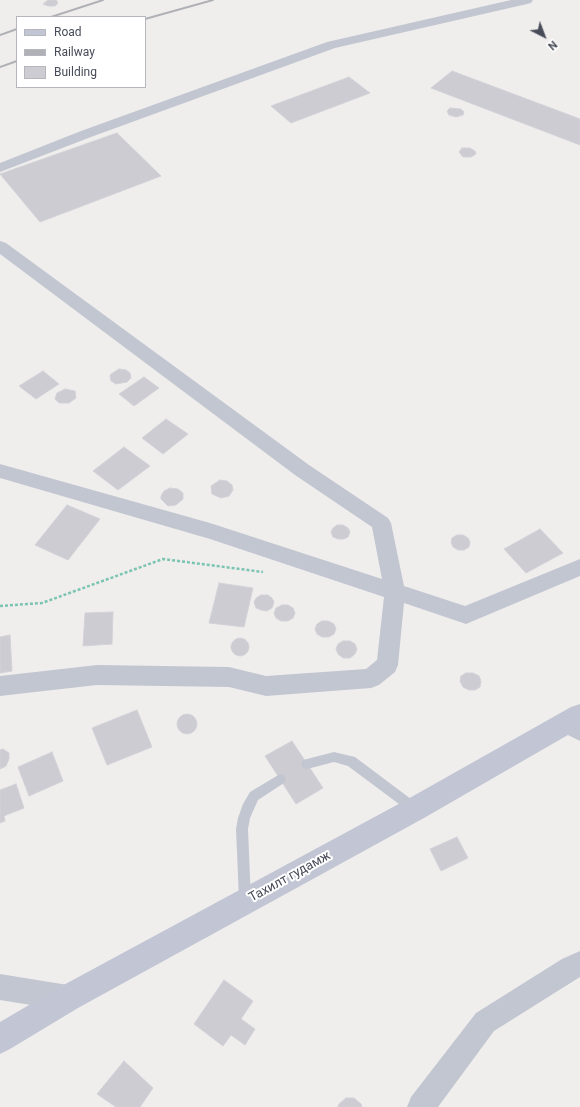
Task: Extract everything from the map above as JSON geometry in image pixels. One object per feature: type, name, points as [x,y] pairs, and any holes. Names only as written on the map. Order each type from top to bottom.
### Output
[{"type":"main road","name":"Тахилт гудамж","points":[[0,1039],[68,998],[575,723]]},
{"type":"street","points":[[0,168],[86,134],[331,45],[527,0]]},
{"type":"street","points":[[0,246],[302,470],[381,523],[394,592],[387,666],[371,678],[266,686],[229,678],[96,675],[0,686]]},
{"type":"street","points":[[0,471],[210,531],[466,615],[580,567]]},
{"type":"street","points":[[421,1107],[485,1022],[571,968],[580,964]]},
{"type":"street","points":[[0,987],[68,998]]},
{"type":"lane","points":[[307,764],[334,757],[351,761],[415,809]]},
{"type":"lane","points":[[246,901],[242,829],[244,818],[247,808],[254,796],[280,779]]},
{"type":"path","points":[[0,606],[42,603],[163,559],[270,572]]},
{"type":"building","points":[[48,0],[56,0],[58,3],[55,6],[43,4]]},
{"type":"building","points":[[452,71],[580,119],[580,145],[431,88]]},
{"type":"building","points":[[349,77],[370,93],[291,123],[271,106]]},
{"type":"building","points":[[450,108],[461,109],[464,112],[463,115],[456,117],[449,115],[447,111]]},
{"type":"building","points":[[117,133],[161,176],[40,222],[0,174]]},
{"type":"building","points":[[462,148],[470,148],[475,151],[476,154],[471,157],[463,157],[459,152]]},
{"type":"building","points":[[119,369],[126,370],[130,373],[131,378],[127,382],[116,384],[111,381],[110,376]]},
{"type":"building","points":[[43,371],[59,384],[36,399],[19,386]]},
{"type":"building","points":[[144,377],[159,388],[134,406],[119,394]]},
{"type":"building","points":[[65,389],[75,391],[76,398],[69,403],[59,403],[55,399],[57,393]]},
{"type":"building","points":[[166,419],[188,434],[163,454],[142,438]]},
{"type":"building","points":[[124,447],[150,466],[118,490],[93,471]]},
{"type":"building","points":[[220,480],[227,481],[232,485],[233,490],[229,496],[221,498],[212,494],[211,486]]},
{"type":"building","points":[[170,488],[178,489],[183,493],[183,499],[176,505],[168,506],[161,499],[161,496],[164,491]]},
{"type":"building","points":[[67,505],[100,519],[68,560],[35,545]]},
{"type":"building","points":[[337,525],[343,525],[348,528],[350,532],[348,537],[338,539],[333,537],[331,532]]},
{"type":"building","points":[[540,529],[563,553],[526,573],[504,549]]},
{"type":"building","points":[[457,535],[463,535],[468,538],[470,542],[469,547],[464,550],[458,550],[453,547],[451,542],[452,538]]},
{"type":"building","points":[[219,583],[253,588],[244,627],[209,623]]},
{"type":"building","points":[[261,595],[268,595],[274,602],[272,608],[267,611],[256,608],[254,602],[256,598]]},
{"type":"building","points":[[282,605],[288,605],[293,608],[295,613],[293,618],[288,621],[281,621],[276,618],[274,613],[276,608]]},
{"type":"building","points":[[113,612],[112,644],[83,646],[85,613]]},
{"type":"building","points":[[322,621],[328,621],[334,624],[336,629],[334,634],[329,637],[322,637],[317,634],[315,629],[317,624]]},
{"type":"building","points":[[10,635],[12,671],[0,673],[0,637]]},
{"type":"building","points":[[236,638],[244,638],[249,643],[247,654],[244,656],[236,656],[231,651],[231,643]]},
{"type":"building","points":[[343,641],[350,641],[355,644],[357,649],[355,654],[350,658],[343,658],[338,654],[336,649],[338,644]]},
{"type":"building","points":[[466,673],[473,673],[479,676],[481,681],[480,687],[475,690],[469,690],[463,687],[460,681],[461,676]]},
{"type":"building","points":[[137,710],[152,747],[107,765],[92,728]]},
{"type":"building","points":[[187,714],[194,717],[197,724],[194,731],[187,734],[180,731],[177,724],[180,717]]},
{"type":"building","points":[[292,741],[323,788],[296,804],[265,756]]},
{"type":"building","points":[[3,749],[9,753],[9,759],[6,766],[0,769],[0,750]]},
{"type":"building","points":[[52,752],[63,781],[29,796],[18,767]]},
{"type":"building","points":[[16,784],[24,808],[4,816],[5,821],[0,823],[0,790]]},
{"type":"building","points":[[457,837],[468,858],[441,871],[430,849]]},
{"type":"building","points":[[224,980],[253,1001],[241,1019],[255,1029],[245,1045],[231,1035],[223,1046],[194,1024]]},
{"type":"building","points":[[124,1061],[153,1088],[140,1107],[116,1107],[97,1094]]},
{"type":"building","points":[[346,1098],[354,1098],[361,1104],[362,1107],[338,1107],[339,1104]]},
{"type":"railway","points":[[54,16],[103,0]]},
{"type":"railway","points":[[146,19],[213,0]]},
{"type":"railway","points":[[0,35],[16,29]]},
{"type":"railway","points":[[0,67],[16,61]]}]
